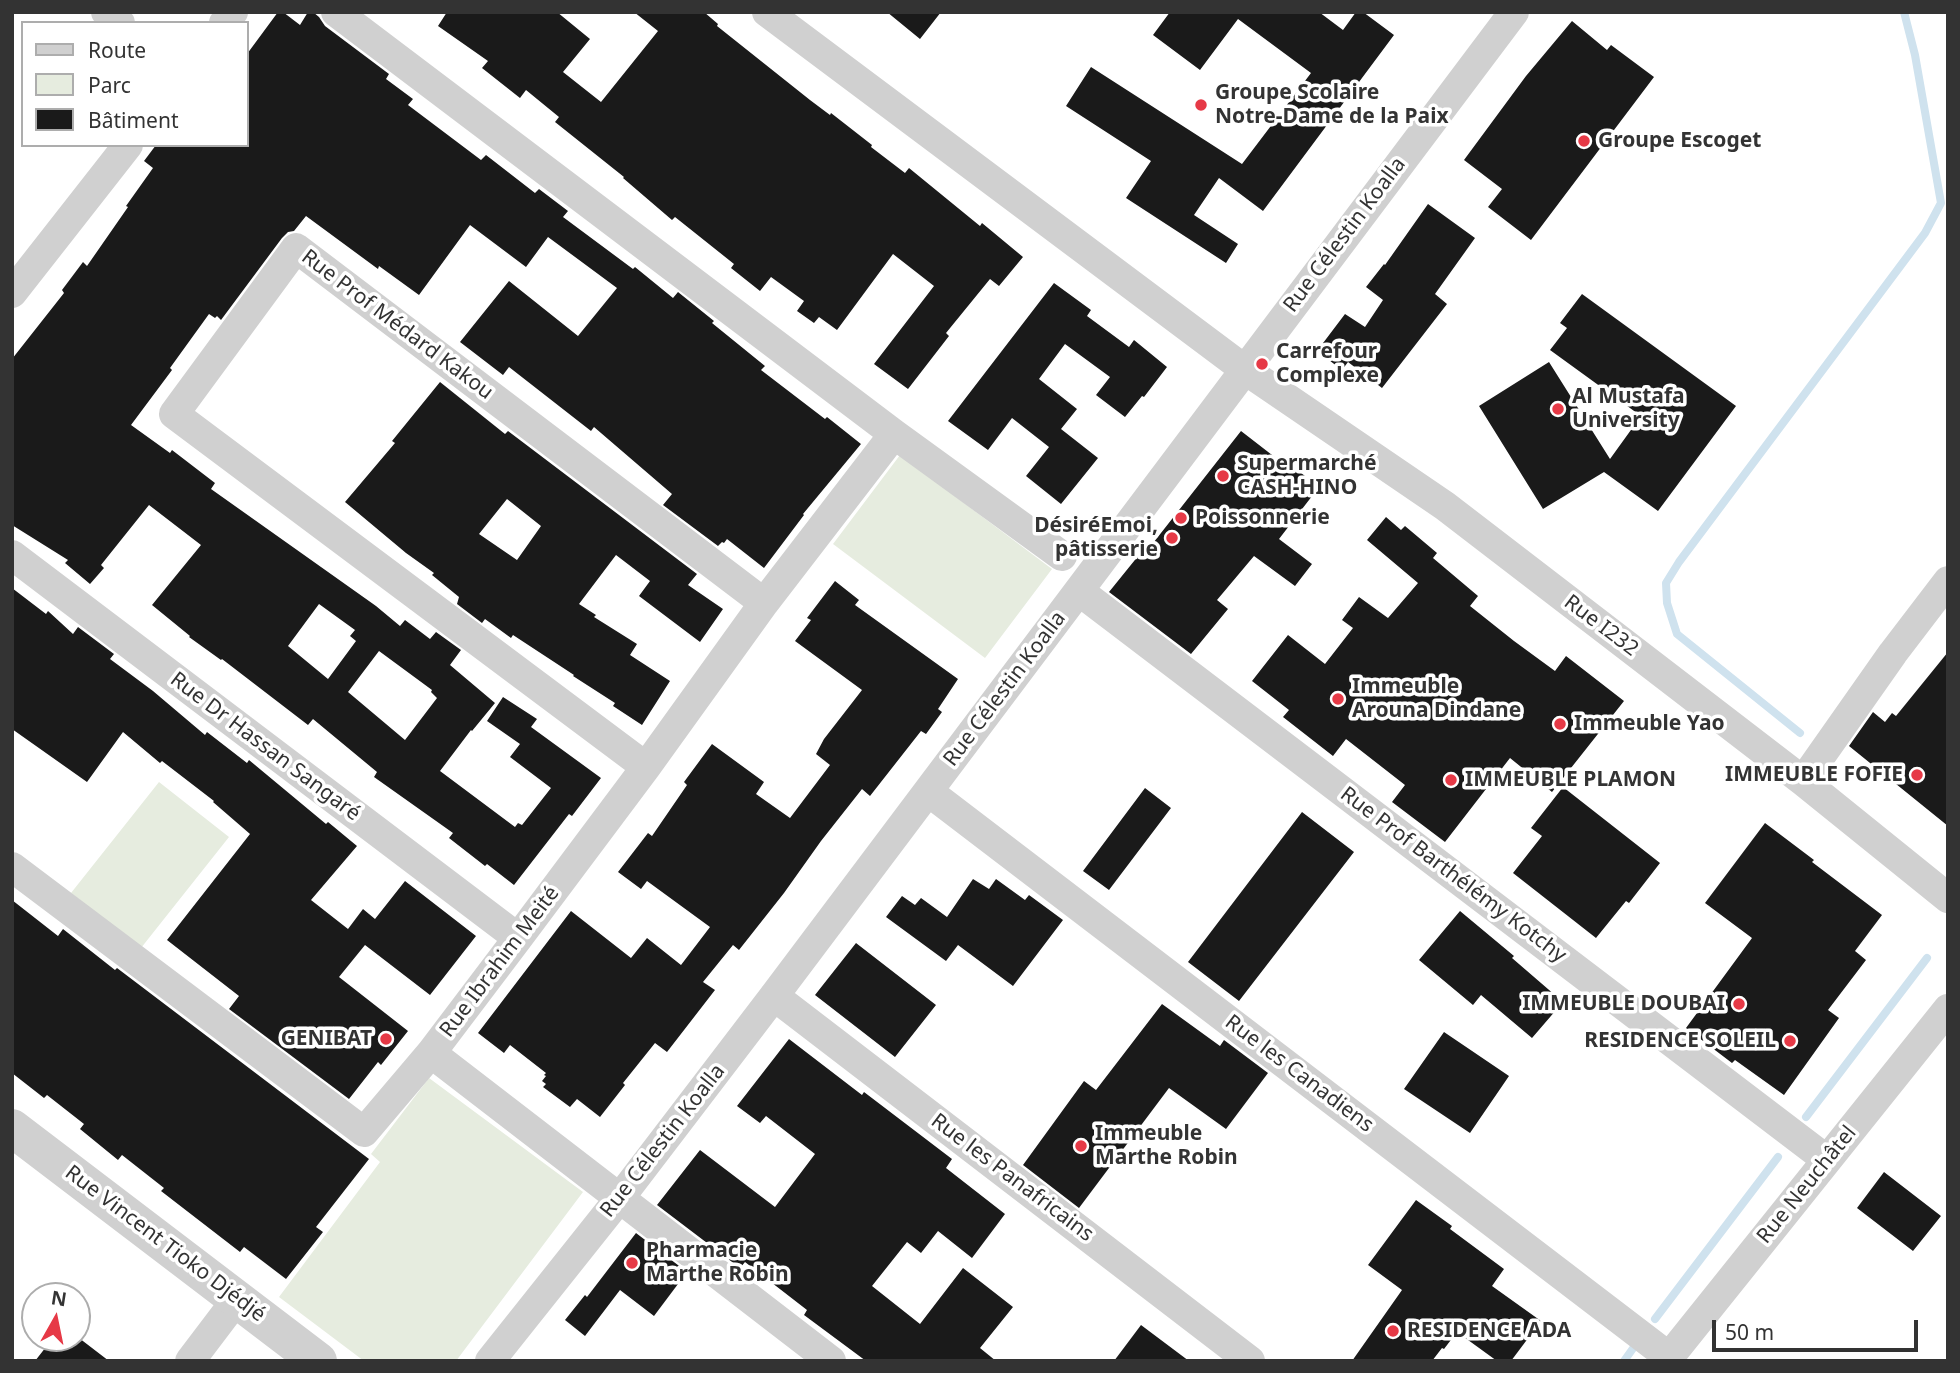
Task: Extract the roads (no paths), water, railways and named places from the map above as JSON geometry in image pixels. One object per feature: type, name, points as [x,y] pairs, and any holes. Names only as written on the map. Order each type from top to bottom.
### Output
[{"type":"street","points":[[336,12],[894,434],[1062,555]]},
{"type":"street","name":"Rue I232","points":[[767,12],[1244,369],[1445,506],[1802,781],[1948,898]]},
{"type":"street","name":"Rue Célestin Koalla","points":[[490,1361],[619,1199],[929,792],[1514,12]]},
{"type":"street","points":[[12,293],[126,147]]},
{"type":"street","name":"Rue Prof Médard Kakou","points":[[646,767],[174,414],[296,248],[764,603]]},
{"type":"street","name":"Rue Ibrahim Meité","points":[[12,867],[364,1132],[431,1053],[519,938],[764,603],[894,434]]},
{"type":"street","name":"Rue Dr Hassan Sangaré","points":[[12,555],[519,938]]},
{"type":"street","points":[[1802,781],[1948,581]]},
{"type":"street","name":"Rue Prof Barthélémy Kotchy","points":[[1079,591],[1827,1160]]},
{"type":"street","name":"Rue les Canadiens","points":[[929,792],[1667,1359]]},
{"type":"street","name":"Rue les Panafricains","points":[[774,996],[1250,1361]]},
{"type":"street","name":"Rue Neuchâtel","points":[[1667,1359],[1948,1009]]},
{"type":"street","points":[[431,1053],[831,1361]]},
{"type":"street","name":"Rue Vincent Tioko Djédjé","points":[[12,1128],[318,1361]]},
{"type":"street","points":[[190,1361],[237,1299]]},
{"type":"waterway","points":[[1800,733],[1677,634],[1667,603],[1666,583],[1925,233],[1941,203],[1915,55],[1904,12]]},
{"type":"waterway","points":[[1806,1117],[1927,958]]},
{"type":"waterway","points":[[1655,1319],[1778,1157]]},
{"type":"waterway","points":[[1624,1361],[1634,1347]]},
{"type":"place","name":"Groupe Scolaire Notre-Dame de la Paix","points":[[1201,105]]},
{"type":"place","name":"Groupe Escoget","points":[[1584,141]]},
{"type":"place","name":"Carrefour Complexe","points":[[1262,364]]},
{"type":"place","name":"Al Mustafa University","points":[[1558,409]]},
{"type":"place","name":"Supermarché CASH-HINO","points":[[1223,476]]},
{"type":"place","name":"Poissonnerie","points":[[1181,518]]},
{"type":"place","name":"DésiréEmoi, pâtisserie","points":[[1172,538]]},
{"type":"place","name":"Immeuble Arouna Dindane","points":[[1338,699]]},
{"type":"place","name":"Immeuble Yao","points":[[1560,724]]},
{"type":"place","name":"IMMEUBLE FOFIE","points":[[1917,775]]},
{"type":"place","name":"IMMEUBLE PLAMON","points":[[1451,780]]},
{"type":"place","name":"IMMEUBLE DOUBAI","points":[[1739,1004]]},
{"type":"place","name":"GENIBAT","points":[[386,1039]]},
{"type":"place","name":"RESIDENCE SOLEIL","points":[[1790,1041]]},
{"type":"place","name":"Immeuble Marthe Robin","points":[[1081,1146]]},
{"type":"place","name":"Pharmacie Marthe Robin","points":[[632,1263]]},
{"type":"place","name":"RESIDENCE ADA","points":[[1393,1331]]}]
